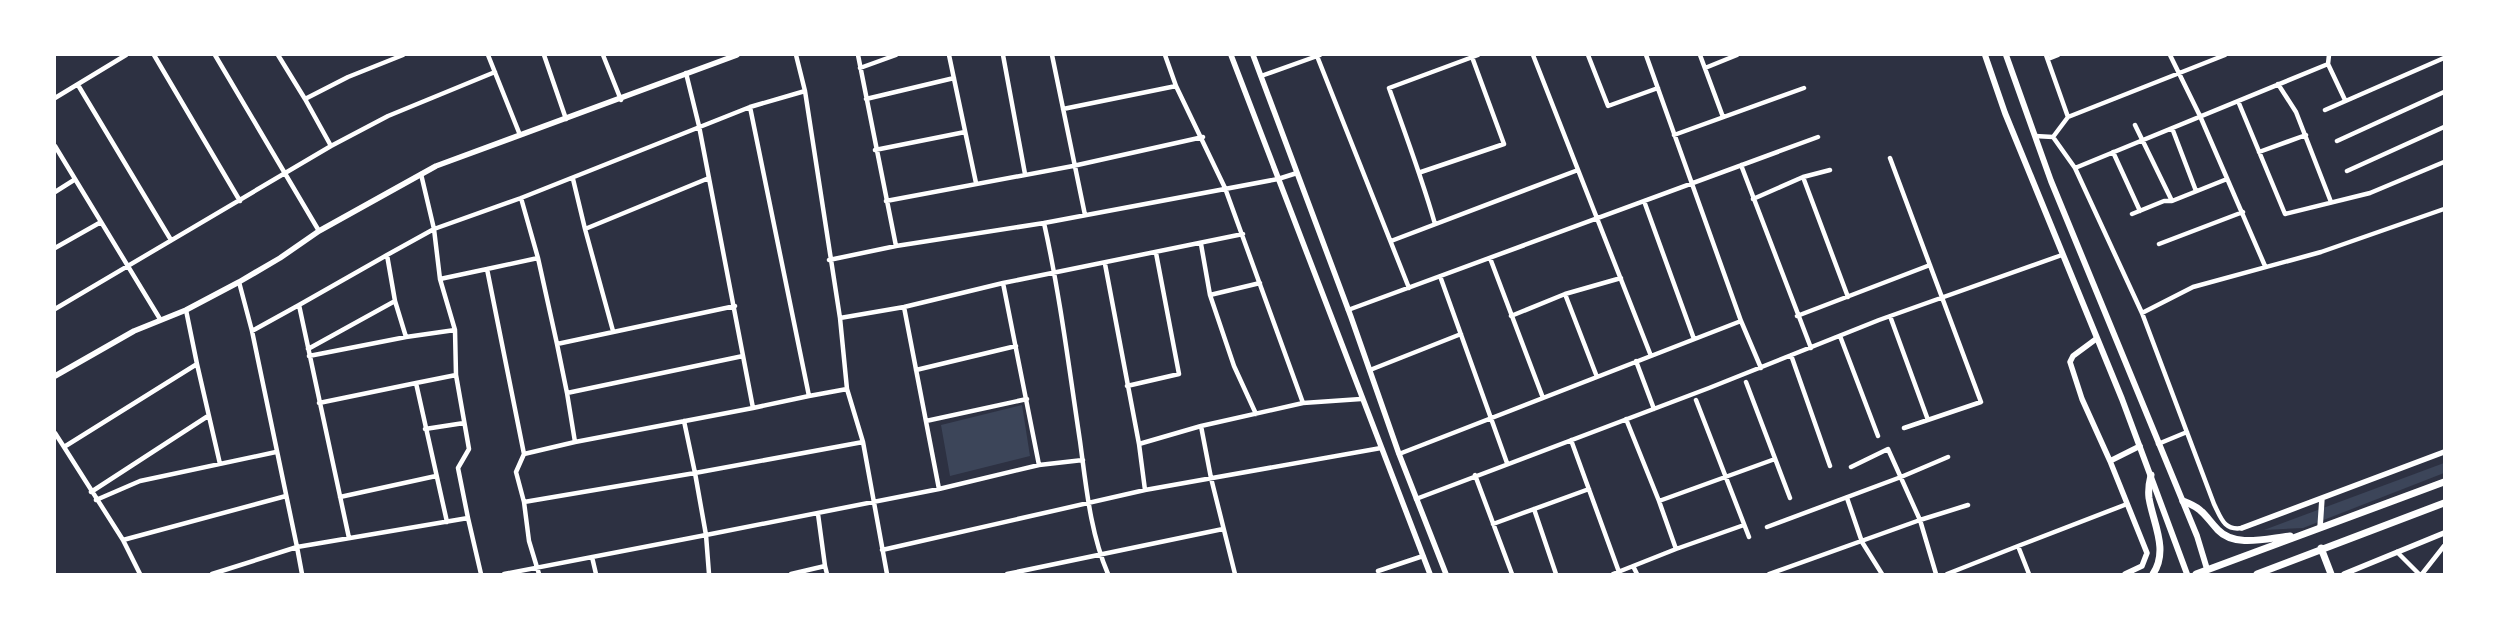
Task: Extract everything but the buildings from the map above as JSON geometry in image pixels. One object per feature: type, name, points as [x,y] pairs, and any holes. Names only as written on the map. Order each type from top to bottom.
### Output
[{"type":"main road","points":[[1985,55],[2005,113],[2140,446],[2187,574]]},
{"type":"main road","points":[[2006,55],[2035,136],[2158,444],[2183,501],[2208,572]]},
{"type":"main road","points":[[2151,475],[2149,499],[2161,548],[2157,568],[2153,574]]},
{"type":"main road","points":[[2196,574],[2208,572],[2300,535],[2444,482]]},
{"type":"main road","points":[[2183,501],[2198,507],[2218,530],[2233,540],[2300,535]]},
{"type":"main road","points":[[2256,574],[2444,503]]},
{"type":"main road","points":[[2321,548],[2331,574]]},
{"type":"main road","points":[[2273,574],[2279,566]]},
{"type":"street","points":[[55,98],[126,55]]},
{"type":"street","points":[[154,55],[240,201]]},
{"type":"street","points":[[215,55],[319,232]]},
{"type":"street","points":[[278,55],[331,146]]},
{"type":"street","points":[[305,99],[348,77],[403,55]]},
{"type":"street","points":[[488,55],[520,135]]},
{"type":"street","points":[[544,55],[566,119]]},
{"type":"street","points":[[604,55],[621,100]]},
{"type":"street","points":[[55,376],[134,331],[186,310],[239,282],[319,232],[421,174],[520,135],[621,100],[686,73],[737,55]]},
{"type":"street","points":[[796,55],[805,91],[829,260],[840,318],[846,389],[863,442],[887,574]]},
{"type":"street","points":[[858,55],[896,246]]},
{"type":"street","points":[[860,68],[896,55]]},
{"type":"street","points":[[949,55],[976,183]]},
{"type":"street","points":[[1003,55],[1025,174]]},
{"type":"street","points":[[1052,55],[1073,166],[1085,214]]},
{"type":"street","points":[[1165,55],[1176,86],[1203,137],[1226,188],[1303,403]]},
{"type":"street","points":[[1231,55],[1361,399],[1430,574]]},
{"type":"street","points":[[1253,55],[1370,370],[1399,454],[1446,574]]},
{"type":"street","points":[[1436,224],[1421,172],[1411,151],[1390,88],[1478,55]]},
{"type":"street","points":[[1533,55],[1651,356]]},
{"type":"street","points":[[1588,55],[1608,106],[1658,88]]},
{"type":"street","points":[[1646,55],[1741,321],[1761,368]]},
{"type":"street","points":[[1700,55],[1723,117]]},
{"type":"street","points":[[1705,68],[1737,55]]},
{"type":"street","points":[[2058,55],[2047,57],[2068,117]]},
{"type":"street","points":[[2170,55],[2243,212],[2264,266]]},
{"type":"street","points":[[2053,137],[2068,117],[2178,75],[2213,57],[2225,55]]},
{"type":"street","points":[[2329,55],[2328,64],[2345,100]]},
{"type":"street","points":[[1261,76],[1318,56],[1409,288]]},
{"type":"street","points":[[1421,172],[1504,144],[1472,57]]},
{"type":"street","points":[[2326,110],[2444,58]]},
{"type":"street","points":[[2075,168],[2328,64]]},
{"type":"street","points":[[55,309],[331,146],[388,116],[495,72]]},
{"type":"street","points":[[686,73],[700,126],[753,408]]},
{"type":"street","points":[[866,99],[954,78]]},
{"type":"street","points":[[2278,84],[2292,103],[2331,202]]},
{"type":"street","points":[[78,85],[171,240]]},
{"type":"street","points":[[1063,109],[1176,86]]},
{"type":"street","points":[[1674,135],[1804,88]]},
{"type":"street","points":[[252,331],[434,228],[573,179],[750,107],[805,91]]},
{"type":"street","points":[[2337,141],[2444,92]]},
{"type":"street","points":[[2238,101],[2285,214],[2370,193],[2444,162]]},
{"type":"street","points":[[750,107],[809,396]]},
{"type":"street","points":[[2135,125],[2172,201]]},
{"type":"street","points":[[2347,171],[2444,127]]},
{"type":"street","points":[[2172,128],[2196,191]]},
{"type":"street","points":[[876,150],[965,132]]},
{"type":"street","points":[[2259,152],[2306,135]]},
{"type":"street","points":[[1348,310],[1818,136]]},
{"type":"street","points":[[2035,136],[2053,137]]},
{"type":"street","points":[[886,201],[1073,166],[1203,137]]},
{"type":"street","points":[[2053,137],[2075,168],[2142,313],[2214,504],[2226,526],[2233,530],[2242,528],[2444,452]]},
{"type":"street","points":[[55,146],[160,319]]},
{"type":"street","points":[[2113,152],[2140,210]]},
{"type":"street","points":[[1890,158],[1982,402],[1904,428]]},
{"type":"street","points":[[1741,165],[1811,348]]},
{"type":"street","points":[[1391,241],[1578,170]]},
{"type":"street","points":[[1753,199],[1803,177],[1830,170]]},
{"type":"street","points":[[421,174],[434,228],[440,279],[455,330],[456,374],[469,449],[458,468],[481,574]]},
{"type":"street","points":[[829,260],[896,246],[1044,223],[1297,174]]},
{"type":"street","points":[[1803,177],[1848,297]]},
{"type":"street","points":[[585,229],[709,178]]},
{"type":"street","points":[[2132,214],[2172,201],[2227,178]]},
{"type":"street","points":[[573,179],[613,332]]},
{"type":"street","points":[[55,192],[74,180]]},
{"type":"street","points":[[521,198],[538,258],[567,393],[575,442]]},
{"type":"street","points":[[1644,201],[1694,339]]},
{"type":"street","points":[[2142,313],[2194,287],[2264,266],[2321,252],[2444,209]]},
{"type":"street","points":[[2159,244],[2243,212]]},
{"type":"street","points":[[55,248],[101,222]]},
{"type":"street","points":[[1044,223],[1056,274],[1089,503],[1099,553],[1108,574]]},
{"type":"street","points":[[840,318],[904,307],[1003,284],[1243,234]]},
{"type":"street","points":[[1201,244],[1210,295],[1234,366],[1256,414]]},
{"type":"street","points":[[1127,386],[1179,374],[1156,253]]},
{"type":"street","points":[[387,255],[395,301],[406,337]]},
{"type":"street","points":[[1416,499],[1761,368],[1890,316],[2062,255]]},
{"type":"street","points":[[440,279],[538,258]]},
{"type":"street","points":[[1490,258],[1542,398]]},
{"type":"street","points":[[1105,264],[1146,490]]},
{"type":"street","points":[[1798,316],[1930,266]]},
{"type":"street","points":[[487,269],[524,454],[516,472],[524,502],[530,541],[539,574]]},
{"type":"street","points":[[1440,276],[1507,463]]},
{"type":"street","points":[[1511,316],[1565,294],[1620,278]]},
{"type":"street","points":[[239,282],[252,331],[302,574]]},
{"type":"street","points":[[1210,295],[1260,283]]},
{"type":"street","points":[[1003,284],[1039,465]]},
{"type":"street","points":[[1565,294],[1597,377]]},
{"type":"street","points":[[308,350],[395,301]]},
{"type":"street","points":[[299,306],[349,538]]},
{"type":"street","points":[[557,344],[735,306]]},
{"type":"street","points":[[904,307],[939,489]]},
{"type":"street","points":[[186,310],[220,464]]},
{"type":"street","points":[[1890,316],[1928,420]]},
{"type":"street","points":[[1399,454],[1741,321]]},
{"type":"street","points":[[309,356],[406,337],[455,330]]},
{"type":"street","points":[[1370,370],[1460,334]]},
{"type":"street","points":[[1840,336],[1878,436]]},
{"type":"street","points":[[2096,339],[2073,356],[2070,362],[2082,399],[2128,504],[2147,558],[2142,566],[2125,574]]},
{"type":"street","points":[[916,370],[1016,346]]},
{"type":"street","points":[[567,393],[743,356]]},
{"type":"street","points":[[1791,356],[1830,466]]},
{"type":"street","points":[[1636,361],[1654,409]]},
{"type":"street","points":[[64,447],[197,364]]},
{"type":"street","points":[[320,403],[456,374]]},
{"type":"street","points":[[1746,382],[1790,498]]},
{"type":"street","points":[[416,384],[446,522]]},
{"type":"street","points":[[524,454],[575,442],[846,389]]},
{"type":"street","points":[[926,421],[1027,399]]},
{"type":"street","points":[[1139,444],[1201,426],[1303,403],[1361,399]]},
{"type":"street","points":[[1696,400],[1749,537]]},
{"type":"street","points":[[91,492],[208,416]]},
{"type":"street","points":[[1626,419],[1676,549]]},
{"type":"street","points":[[684,421],[706,535],[709,574]]},
{"type":"street","points":[[425,429],[464,423]]},
{"type":"street","points":[[1201,426],[1210,478],[1235,574]]},
{"type":"street","points":[[2158,444],[2187,432]]},
{"type":"street","points":[[55,433],[123,540],[140,574]]},
{"type":"street","points":[[1570,440],[1619,572]]},
{"type":"street","points":[[524,502],[863,442]]},
{"type":"street","points":[[2110,461],[2140,446]]},
{"type":"street","points":[[882,550],[1146,490],[1381,448]]},
{"type":"street","points":[[1851,468],[1888,449],[1920,520],[1936,574]]},
{"type":"street","points":[[96,500],[140,481],[276,452]]},
{"type":"street","points":[[1767,527],[1847,498],[1948,457]]},
{"type":"street","points":[[1659,501],[1775,459]]},
{"type":"street","points":[[504,574],[818,514],[939,489],[1039,465],[1083,460]]},
{"type":"street","points":[[1475,475],[1512,574]]},
{"type":"street","points":[[340,497],[436,476]]},
{"type":"street","points":[[1493,524],[1589,489]]},
{"type":"street","points":[[123,540],[286,496]]},
{"type":"street","points":[[1847,498],[1862,542],[1882,574]]},
{"type":"street","points":[[2320,528],[2322,498]]},
{"type":"street","points":[[1947,574],[2128,504]]},
{"type":"street","points":[[1769,574],[1920,520],[1968,505]]},
{"type":"street","points":[[1534,510],[1556,574]]},
{"type":"street","points":[[818,514],[827,574]]},
{"type":"street","points":[[212,574],[297,547],[468,518]]},
{"type":"street","points":[[1613,574],[1744,525]]},
{"type":"street","points":[[1007,574],[1099,553],[1223,529]]},
{"type":"street","points":[[2344,574],[2444,532]]},
{"type":"street","points":[[2018,546],[2029,574]]},
{"type":"street","points":[[2397,552],[2421,574],[2444,546]]},
{"type":"street","points":[[1372,574],[1423,556]]},
{"type":"street","points":[[592,557],[596,574]]},
{"type":"street","points":[[791,574],[825,566]]},
{"type":"street","points":[[1633,566],[1637,574]]},
{"type":"shaded area","points":[[1022,405],[1030,456],[950,476],[941,425]]},
{"type":"shaded area","points":[[2444,463],[2444,473],[2303,528],[2264,530]]}]
